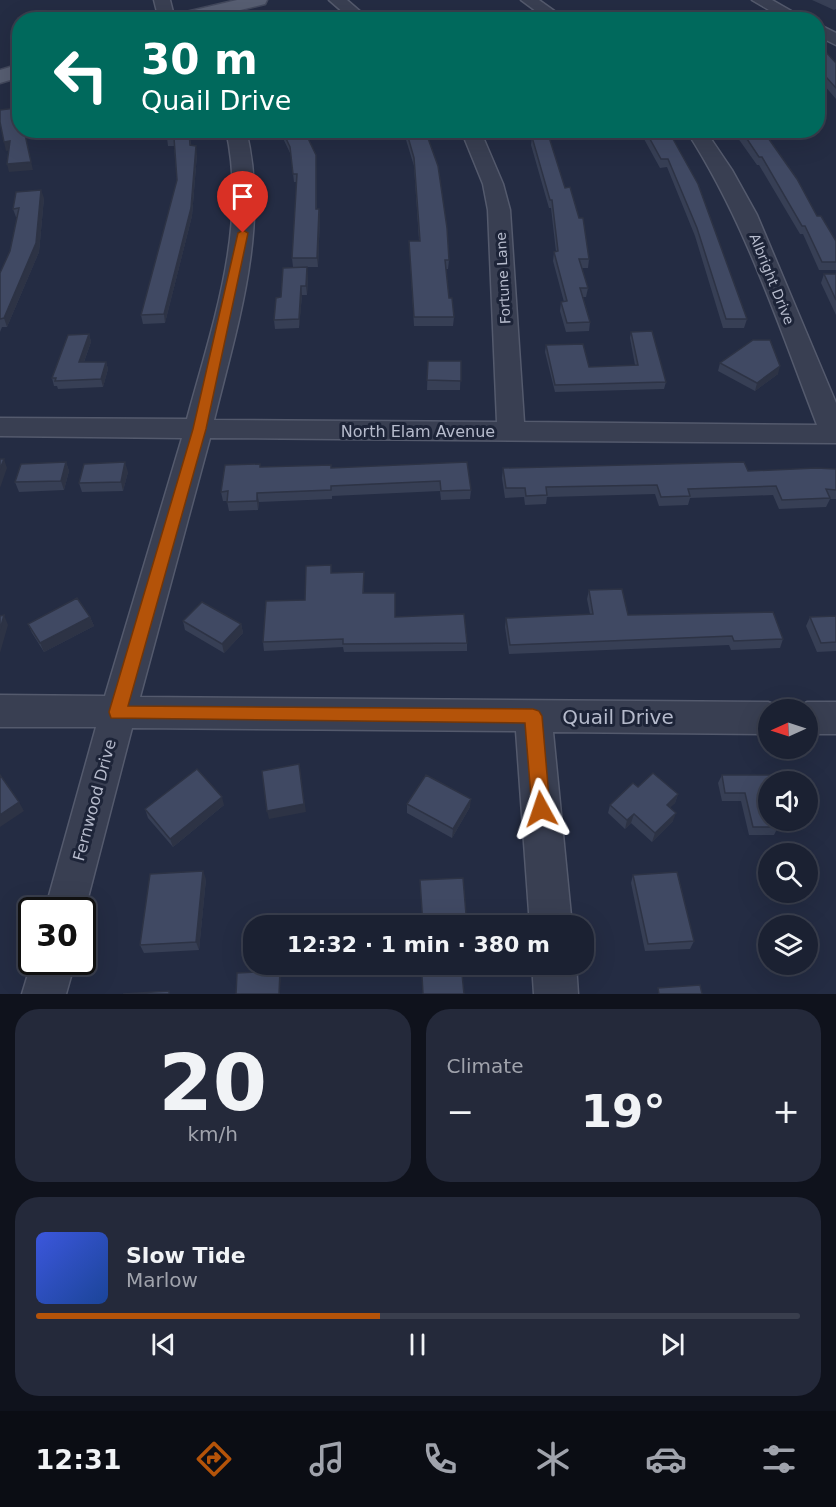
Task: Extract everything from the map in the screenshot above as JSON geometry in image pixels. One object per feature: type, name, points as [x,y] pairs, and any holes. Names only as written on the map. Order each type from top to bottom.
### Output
[{"type":"main road","points":[[209,12],[259,0]]},
{"type":"street","points":[[337,0],[352,12]]},
{"type":"street","points":[[529,0],[547,12]]},
{"type":"street","points":[[760,0],[783,12]]},
{"type":"street","name":"Fernwood Drive","points":[[69,897],[117,712],[200,429],[243,233],[244,170],[238,138]]},
{"type":"street","name":"Fortune Lane","points":[[473,138],[493,184],[499,210],[512,431]]},
{"type":"street","name":"Albright Drive","points":[[700,138],[725,175],[746,215],[835,434]]},
{"type":"street","name":"North Elam Avenue","points":[[0,427],[835,434]]},
{"type":"street","name":"Quail Drive","points":[[0,711],[758,718]]},
{"type":"street","points":[[533,716],[550,915]]},
{"type":"street","points":[[818,718],[836,718]]},
{"type":"street","points":[[45,994],[50,975]]},
{"type":"street","points":[[555,975],[556,994]]},
{"type":"building","points":[[825,51],[836,63],[836,88],[825,76]]},
{"type":"building","points":[[12,108],[12,138],[26,138],[31,162],[7,164],[10,141],[4,142],[0,110]]},
{"type":"building","points":[[174,138],[190,138],[190,145],[196,146],[191,208],[164,314],[141,315],[177,180]]},
{"type":"building","points":[[286,138],[308,138],[316,155],[316,209],[319,209],[317,258],[292,258],[297,174],[293,174],[290,147]]},
{"type":"building","points":[[408,138],[428,138],[438,166],[447,228],[449,260],[445,260],[449,298],[452,298],[454,317],[414,317],[409,241],[420,241],[414,158]]},
{"type":"building","points":[[532,138],[549,138],[565,188],[570,187],[579,218],[583,218],[589,259],[579,259],[588,288],[580,288],[590,322],[567,323],[561,302],[567,301],[554,252],[558,251],[552,200],[550,200]]},
{"type":"building","points":[[649,138],[672,138],[698,184],[747,319],[726,319],[697,228],[668,159],[661,159]]},
{"type":"building","points":[[746,138],[768,138],[797,179],[817,216],[821,216],[836,241],[836,262],[822,262],[805,226],[802,226],[762,157],[759,157]]},
{"type":"building","points":[[41,190],[36,243],[4,318],[0,319],[0,273],[10,251],[19,208],[13,209],[16,192]]},
{"type":"building","points":[[307,267],[306,286],[301,286],[299,319],[274,320],[276,298],[281,297],[283,268]]},
{"type":"building","points":[[824,274],[836,274],[836,300]]},
{"type":"building","points":[[652,331],[666,382],[555,385],[546,345],[583,344],[589,367],[638,365],[631,332]]},
{"type":"building","points":[[89,334],[79,362],[106,362],[101,379],[55,381],[56,378],[52,378],[68,335]]},
{"type":"building","points":[[753,340],[770,340],[780,366],[757,383],[720,363]]},
{"type":"building","points":[[428,361],[461,361],[461,381],[427,380]]},
{"type":"building","points":[[66,462],[61,481],[15,482],[21,464]]},
{"type":"building","points":[[125,462],[121,482],[79,483],[84,464]]},
{"type":"building","points":[[467,462],[471,490],[441,491],[440,481],[331,486],[331,490],[257,493],[257,501],[227,502],[228,491],[221,492],[225,465],[260,464],[260,467],[331,465],[331,468]]},
{"type":"building","points":[[744,462],[748,471],[836,469],[836,490],[826,489],[830,498],[782,500],[776,486],[688,489],[690,496],[661,497],[657,485],[546,487],[547,495],[526,496],[525,488],[506,488],[503,468]]},
{"type":"building","points":[[331,565],[331,573],[364,572],[363,593],[395,593],[395,617],[464,614],[467,643],[343,644],[343,639],[263,642],[266,601],[305,600],[306,566]]},
{"type":"building","points":[[622,589],[628,615],[773,612],[783,639],[734,641],[732,636],[510,645],[506,618],[593,614],[589,590]]},
{"type":"building","points":[[77,598],[90,617],[40,643],[28,624]]},
{"type":"building","points":[[202,602],[241,624],[222,644],[183,621]]},
{"type":"building","points":[[4,615],[0,630],[0,616]]},
{"type":"building","points":[[836,616],[836,642],[821,643],[810,617]]},
{"type":"building","points":[[299,764],[304,804],[267,811],[262,771]]},
{"type":"building","points":[[197,769],[222,797],[170,839],[145,809]]},
{"type":"building","points":[[653,773],[678,794],[667,805],[676,813],[655,833],[634,814],[627,820],[610,805],[633,783],[638,787]]},
{"type":"building","points":[[0,775],[19,802],[0,815]]},
{"type":"building","points":[[426,775],[471,799],[453,829],[407,804]]},
{"type":"building","points":[[722,775],[758,775],[758,827],[753,827],[745,793],[725,793]]},
{"type":"building","points":[[203,871],[196,942],[140,945],[150,874]]},
{"type":"building","points":[[677,872],[694,941],[648,944],[633,875]]},
{"type":"building","points":[[463,878],[466,915],[422,915],[420,880]]},
{"type":"building","points":[[237,973],[280,975],[279,994],[236,994]]},
{"type":"building","points":[[462,975],[464,994],[423,994],[422,976]]},
{"type":"building","points":[[700,985],[702,994],[659,994],[658,988]]},
{"type":"building","points":[[169,991],[169,994],[123,994]]},
{"type":"route","points":[[243,233],[200,429],[117,712],[533,716],[541,809]]}]
